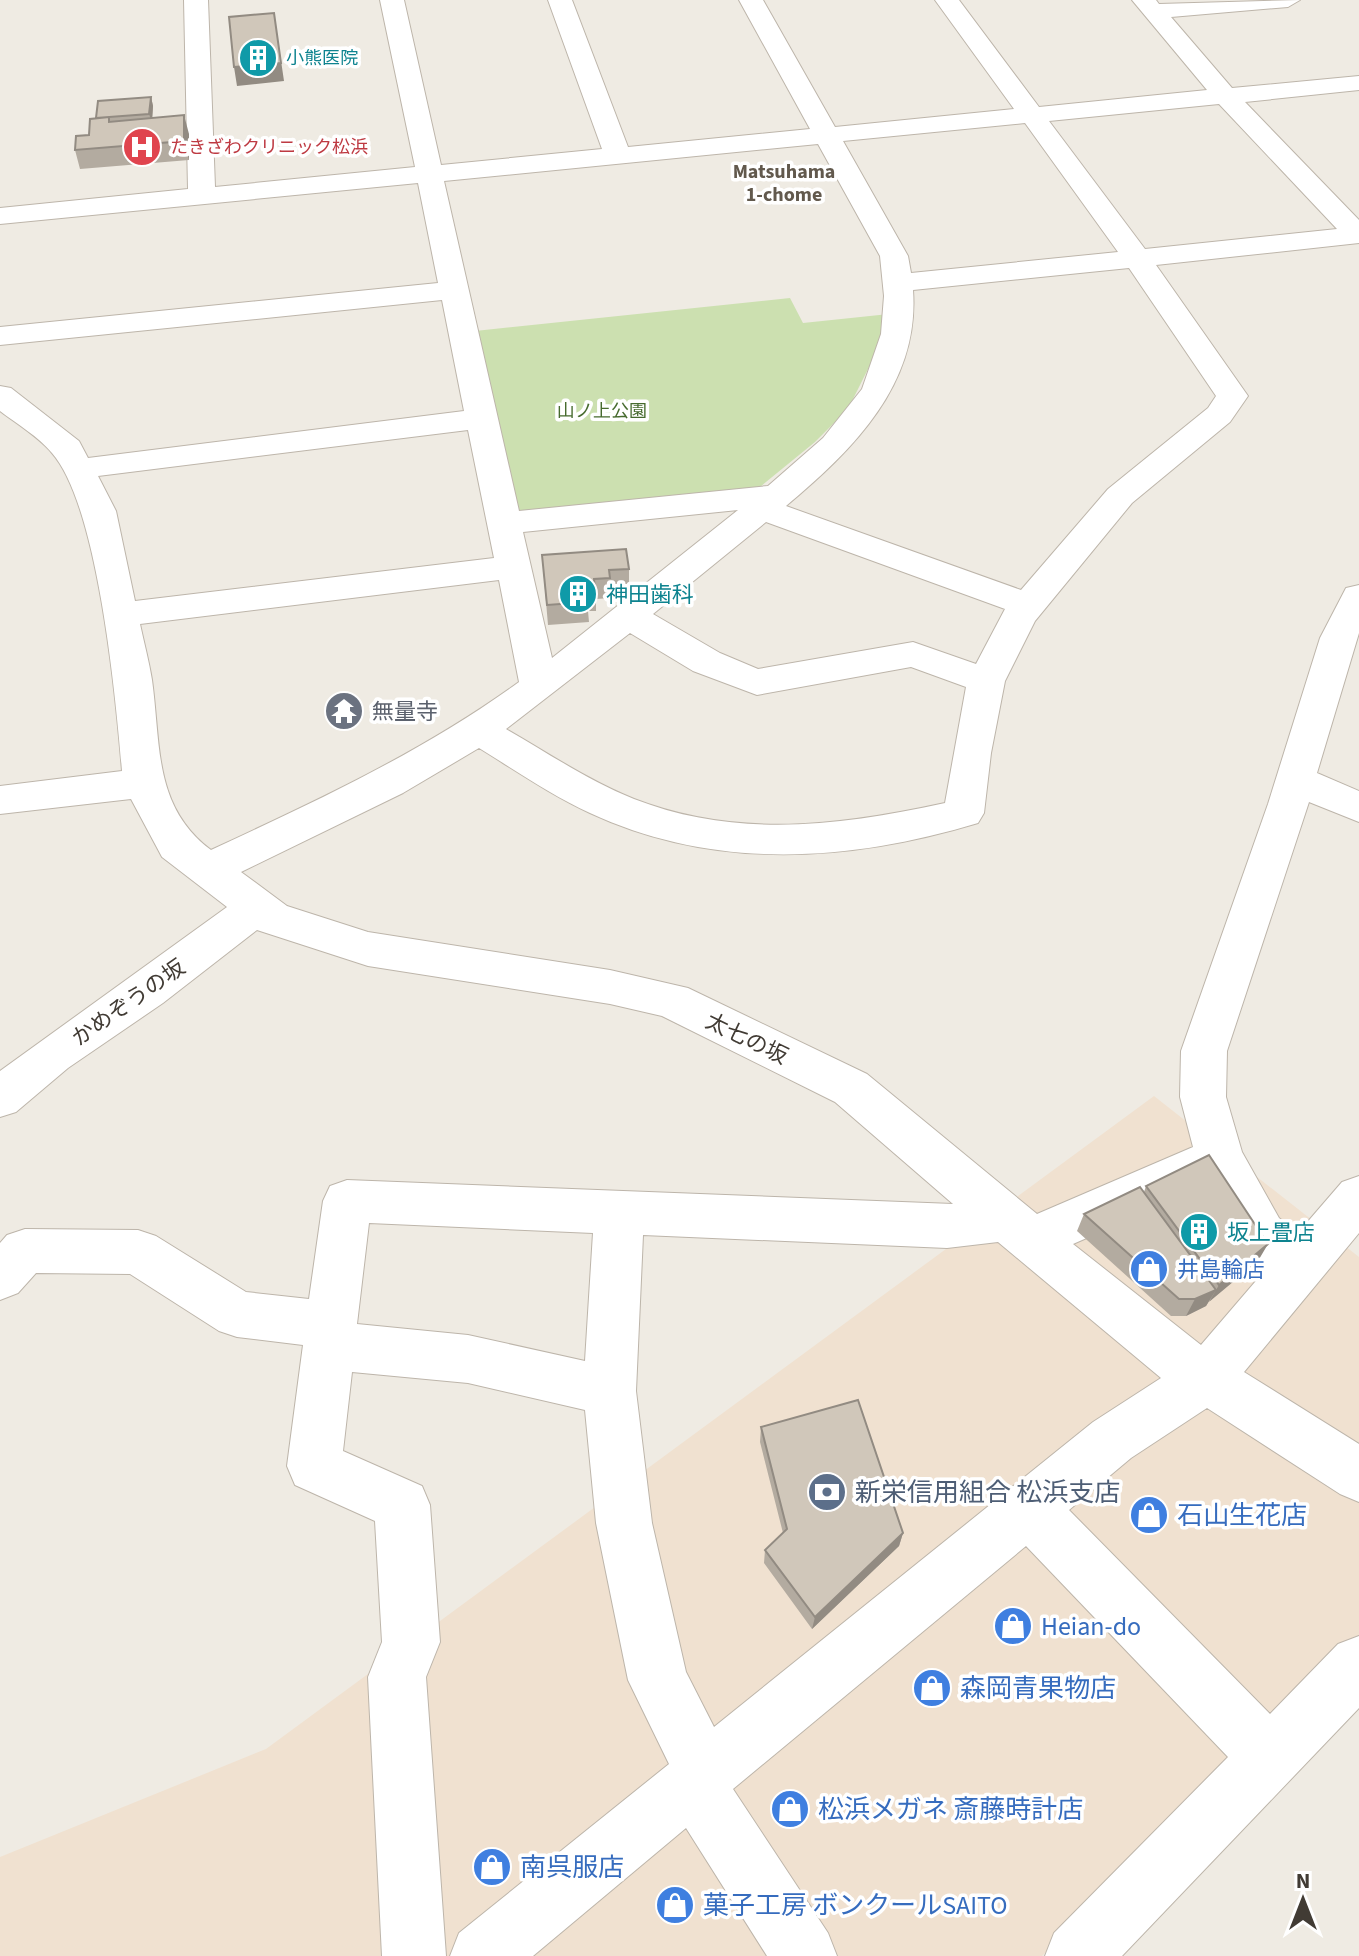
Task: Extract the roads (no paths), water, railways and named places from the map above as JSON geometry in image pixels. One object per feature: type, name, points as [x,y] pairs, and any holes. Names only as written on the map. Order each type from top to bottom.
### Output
[{"type":"street","points":[[196,0],[202,196]]},
{"type":"street","points":[[392,0],[539,686]]},
{"type":"street","points":[[560,0],[618,156]]},
{"type":"street","points":[[209,869],[371,792],[476,729],[539,686],[821,457],[867,406],[896,346],[900,283],[894,256],[751,0]]},
{"type":"street","points":[[476,729],[618,809],[705,836],[767,844],[811,843],[870,835],[964,813],[971,753],[986,681],[1028,605],[1120,496],[1219,415],[1232,396],[1137,258],[947,0]]},
{"type":"street","points":[[1150,6],[1288,0]]},
{"type":"street","points":[[900,283],[1358,235],[1227,98],[1150,6]]},
{"type":"street","points":[[0,216],[826,138],[1359,83]]},
{"type":"street","points":[[0,336],[453,290]]},
{"type":"street","points":[[0,800],[143,783],[133,678],[99,511],[67,448],[6,407]]},
{"type":"street","points":[[77,469],[481,419]]},
{"type":"street","points":[[504,523],[768,502],[1028,605]]},
{"type":"street","points":[[120,615],[513,567]]},
{"type":"street","points":[[1302,1266],[1262,1233],[1219,1157],[1203,1097],[1204,1051],[1296,780],[1338,638],[1359,596]]},
{"type":"street","points":[[628,615],[673,644],[735,676],[757,682],[913,654],[986,681]]},
{"type":"street","points":[[1296,780],[1359,807]]},
{"type":"street","name":"太七の坂","points":[[143,783],[177,846],[272,918],[368,949],[610,987],[672,1001],[851,1088],[1161,1349],[1359,1475]]},
{"type":"street","name":"かめぞうの坂","points":[[0,1098],[52,1055],[147,991],[257,907]]},
{"type":"street","points":[[414,1956],[397,1677],[411,1642],[402,1505],[314,1466],[347,1201],[1019,1230],[1219,1157]]},
{"type":"street","points":[[482,1956],[1112,1440],[1205,1379],[1359,1197]]},
{"type":"street","points":[[619,1212],[610,1391],[624,1523],[658,1680],[700,1780],[805,1956]]},
{"type":"street","points":[[0,1277],[25,1251],[138,1252],[237,1314],[330,1335],[468,1359],[610,1391]]},
{"type":"street","points":[[1028,1508],[1270,1757]]},
{"type":"street","points":[[1077,1956],[1359,1665]]},
{"type":"place","name":"小熊医院","points":[[258,58]]},
{"type":"place","name":"たきざわクリニック松浜","points":[[142,147]]},
{"type":"place","name":"神田歯科","points":[[578,594]]},
{"type":"place","name":"無量寺","points":[[344,711]]},
{"type":"place","name":"坂上畳店","points":[[1199,1232]]},
{"type":"place","name":"井島輪店","points":[[1149,1269]]},
{"type":"place","name":"新栄信用組合 松浜支店","points":[[827,1492]]},
{"type":"place","name":"石山生花店","points":[[1149,1515]]},
{"type":"place","name":"Heian-do","points":[[1013,1626]]},
{"type":"place","name":"森岡青果物店","points":[[932,1688]]},
{"type":"place","name":"松浜メガネ 斎藤時計店","points":[[790,1809]]},
{"type":"place","name":"南呉服店","points":[[492,1867]]},
{"type":"place","name":"菓子工房 ボンクールSAITO","points":[[675,1905]]},
{"type":"district","name":"Matsuhama 1-chome","points":[[784,182]]},
{"type":"park label","name":"山ノ上公園","points":[[602,411]]}]
